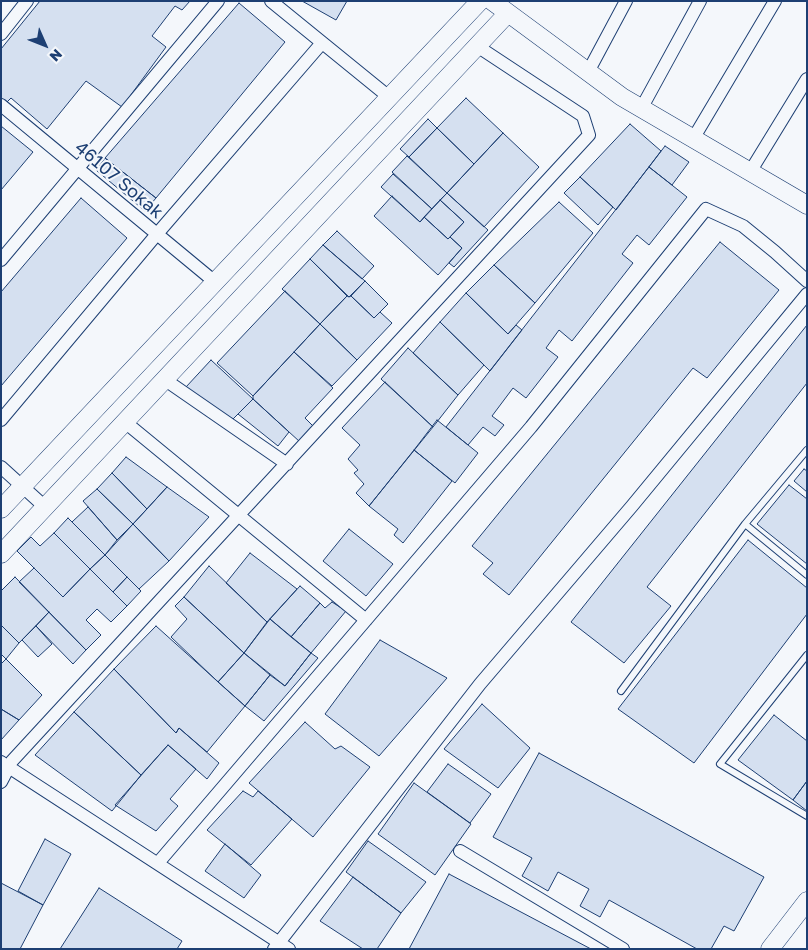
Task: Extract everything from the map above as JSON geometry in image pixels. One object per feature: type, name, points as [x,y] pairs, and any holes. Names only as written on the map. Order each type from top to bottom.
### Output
[{"type":"street","points":[[1,34],[27,1]]},
{"type":"street","points":[[1,260],[218,1]]},
{"type":"street","points":[[271,1],[321,44],[390,97]]},
{"type":"street","points":[[588,72],[624,6],[611,1]]},
{"type":"street","points":[[641,108],[700,1]]},
{"type":"street","points":[[693,139],[775,1]]},
{"type":"street","points":[[1,554],[477,46],[494,4]]},
{"type":"street","points":[[494,4],[641,108],[807,204]]},
{"type":"street","points":[[1,509],[390,97],[494,4]]},
{"type":"street","points":[[1,420],[157,234],[321,44]]},
{"type":"street","points":[[1,782],[6,765],[19,754],[236,516],[287,464],[588,135],[584,116],[477,46]]},
{"type":"street","points":[[750,172],[807,79]]},
{"type":"street","name":"46107 Sokak","points":[[1,106],[215,282]]},
{"type":"street","points":[[158,863],[531,427],[706,209],[743,226],[807,281]]},
{"type":"street","points":[[6,765],[158,863],[280,947],[480,684],[632,506],[807,294]]},
{"type":"street","points":[[164,379],[287,464]]},
{"type":"street","points":[[125,422],[236,516],[366,620]]},
{"type":"street","points":[[1,467],[23,485],[44,507]]},
{"type":"street","points":[[460,851],[623,949]]},
{"type":"street","points":[[770,949],[807,901]]},
{"type":"lane","points":[[621,692],[745,524],[807,450]]},
{"type":"lane","points":[[745,524],[807,575]]},
{"type":"lane","points":[[807,655],[720,764],[807,816]]},
{"type":"building","points":[[40,1],[190,1],[182,10],[175,6],[152,36],[166,47],[122,107],[86,81],[47,129],[11,98],[7,102],[1,98],[1,49]]},
{"type":"building","points":[[302,1],[347,1],[336,20]]},
{"type":"building","points":[[239,3],[285,42],[156,198],[105,158]]},
{"type":"building","points":[[466,98],[503,133],[474,164],[437,128]]},
{"type":"building","points":[[428,119],[437,128],[409,157],[400,149]]},
{"type":"building","points":[[630,124],[661,151],[616,210],[580,177]]},
{"type":"building","points":[[1,126],[33,152],[1,190]]},
{"type":"building","points":[[437,128],[474,164],[447,193],[409,157]]},
{"type":"building","points":[[503,133],[539,167],[484,227],[447,193]]},
{"type":"building","points":[[665,146],[689,162],[672,185],[649,167]]},
{"type":"building","points":[[407,156],[447,193],[432,209],[392,172]]},
{"type":"building","points":[[105,158],[156,198],[145,211],[96,170]]},
{"type":"building","points":[[649,167],[687,197],[649,245],[637,235],[622,254],[633,263],[572,341],[559,330],[546,348],[558,357],[526,398],[513,388],[492,416],[504,425],[495,436],[483,427],[468,445],[446,427]]},
{"type":"building","points":[[393,174],[432,209],[420,222],[381,187]]},
{"type":"building","points":[[580,177],[613,207],[598,225],[564,193]]},
{"type":"building","points":[[447,193],[488,230],[454,267],[449,263],[462,248],[450,237],[464,222],[440,200]]},
{"type":"building","points":[[392,196],[420,222],[424,217],[448,239],[450,237],[462,248],[438,275],[374,216]]},
{"type":"building","points":[[81,198],[127,238],[1,386],[1,292]]},
{"type":"building","points":[[440,200],[464,222],[448,239],[424,217]]},
{"type":"building","points":[[559,202],[593,233],[535,303],[494,265]]},
{"type":"building","points":[[337,231],[374,266],[362,279],[323,245]]},
{"type":"building","points":[[720,242],[779,290],[707,378],[693,368],[509,595],[483,574],[493,563],[472,546]]},
{"type":"building","points":[[323,245],[365,281],[349,297],[310,259]]},
{"type":"building","points":[[310,259],[347,296],[320,324],[282,289]]},
{"type":"building","points":[[494,265],[535,303],[508,334],[466,293]]},
{"type":"building","points":[[365,281],[388,304],[374,318],[351,296]]},
{"type":"building","points":[[285,291],[320,324],[253,396],[217,363]]},
{"type":"building","points":[[466,293],[508,334],[516,325],[522,330],[490,371],[440,322]]},
{"type":"building","points":[[347,296],[351,296],[374,318],[380,312],[392,323],[357,360],[320,324]]},
{"type":"building","points":[[440,322],[484,365],[458,395],[413,353]]},
{"type":"building","points":[[320,324],[357,360],[332,386],[294,352]]},
{"type":"building","points":[[807,325],[807,383],[647,587],[671,606],[624,663],[571,622]]},
{"type":"building","points":[[408,348],[458,395],[433,427],[381,379]]},
{"type":"building","points":[[294,352],[333,388],[305,418],[314,427],[300,442],[253,399],[253,396]]},
{"type":"building","points":[[211,360],[253,399],[232,420],[186,387]]},
{"type":"building","points":[[385,382],[433,427],[369,506],[356,493],[364,484],[354,473],[358,470],[348,459],[360,445],[342,428]]},
{"type":"building","points":[[253,399],[289,432],[278,446],[238,414]]},
{"type":"building","points":[[437,420],[478,453],[455,483],[414,450]]},
{"type":"building","points":[[414,450],[452,481],[403,543],[394,535],[398,529],[369,506]]},
{"type":"building","points":[[126,457],[167,487],[147,509],[112,473]]},
{"type":"building","points":[[804,469],[807,471],[807,492],[794,481]]},
{"type":"building","points":[[112,473],[147,509],[133,524],[97,489]]},
{"type":"building","points":[[789,485],[807,499],[807,564],[757,524]]},
{"type":"building","points":[[167,487],[209,517],[169,561],[133,524]]},
{"type":"building","points":[[97,489],[133,524],[117,540],[83,501]]},
{"type":"building","points":[[88,507],[117,540],[105,555],[72,522]]},
{"type":"building","points":[[68,518],[105,555],[90,569],[54,533]]},
{"type":"building","points":[[133,524],[169,561],[139,589],[105,555]]},
{"type":"building","points":[[349,529],[393,564],[366,596],[323,561]]},
{"type":"building","points":[[54,533],[90,569],[63,597],[17,551],[31,537],[40,546]]},
{"type":"building","points":[[748,540],[807,588],[807,614],[694,763],[618,709]]},
{"type":"building","points":[[250,553],[297,589],[267,622],[226,583]]},
{"type":"building","points":[[105,555],[127,577],[113,592],[90,569]]},
{"type":"building","points":[[209,566],[267,622],[244,653],[184,597]]},
{"type":"building","points":[[34,568],[63,597],[90,569],[127,606],[111,622],[97,609],[86,620],[101,635],[86,650],[19,582]]},
{"type":"building","points":[[15,577],[49,612],[19,643],[1,625],[1,591]]},
{"type":"building","points":[[127,577],[141,591],[127,606],[113,592]]},
{"type":"building","points":[[300,586],[320,603],[291,637],[270,619]]},
{"type":"building","points":[[184,597],[244,653],[218,682],[171,637],[187,619],[175,606]]},
{"type":"building","points":[[332,602],[346,611],[311,653],[291,637],[320,603],[325,608]]},
{"type":"building","points":[[49,612],[86,650],[73,664],[36,626]]},
{"type":"building","points":[[270,619],[311,653],[285,686],[244,653]]},
{"type":"building","points":[[1,625],[19,643],[6,659],[1,654]]},
{"type":"building","points":[[36,626],[52,644],[38,657],[22,640]]},
{"type":"building","points":[[156,626],[245,706],[207,752],[179,728],[176,733],[114,669]]},
{"type":"building","points":[[380,640],[447,678],[379,756],[325,714]]},
{"type":"building","points":[[244,653],[270,675],[245,706],[218,682]]},
{"type":"building","points":[[311,653],[318,658],[264,721],[245,706],[270,675],[285,686]]},
{"type":"building","points":[[6,659],[42,695],[19,720],[1,709],[1,664]]},
{"type":"building","points":[[114,669],[176,733],[179,728],[219,763],[207,779],[168,745],[141,775],[74,712]]},
{"type":"building","points":[[482,704],[530,748],[498,788],[444,749]]},
{"type":"building","points":[[1,709],[19,720],[1,740]]},
{"type":"building","points":[[74,712],[141,775],[112,811],[35,755]]},
{"type":"building","points":[[774,715],[807,741],[807,781],[793,800],[738,760]]},
{"type":"building","points":[[305,722],[335,749],[341,746],[370,767],[313,837],[249,783]]},
{"type":"building","points":[[168,745],[196,769],[170,799],[178,806],[156,831],[115,805]]},
{"type":"building","points":[[539,753],[764,877],[734,931],[724,926],[711,949],[697,949],[609,900],[600,917],[580,906],[589,889],[558,872],[548,891],[522,876],[532,858],[493,837]]},
{"type":"building","points":[[448,764],[491,794],[470,823],[427,792]]},
{"type":"building","points":[[807,781],[807,811],[793,800]]},
{"type":"building","points":[[414,783],[471,824],[435,875],[378,834]]},
{"type":"building","points":[[243,791],[253,797],[258,791],[292,819],[251,865],[207,830]]},
{"type":"building","points":[[45,839],[71,854],[43,905],[18,891]]},
{"type":"building","points":[[368,841],[426,882],[401,913],[346,872]]},
{"type":"building","points":[[225,844],[261,875],[244,898],[205,871]]},
{"type":"building","points":[[449,874],[591,949],[409,949]]},
{"type":"building","points":[[353,877],[401,913],[377,949],[363,949],[320,921]]},
{"type":"building","points":[[1,883],[43,905],[20,949],[1,949]]},
{"type":"building","points":[[99,888],[182,941],[177,949],[60,949]]}]
